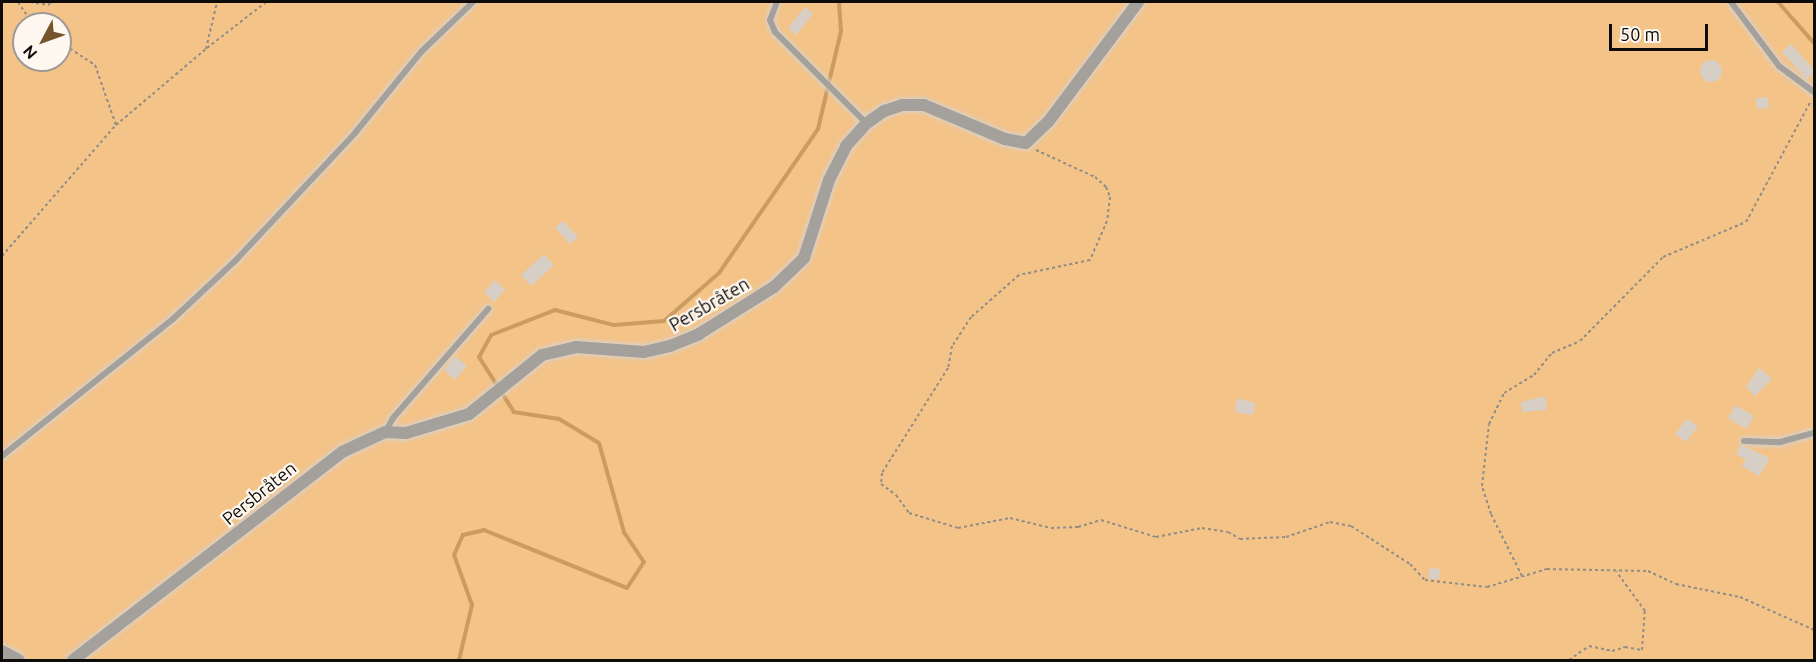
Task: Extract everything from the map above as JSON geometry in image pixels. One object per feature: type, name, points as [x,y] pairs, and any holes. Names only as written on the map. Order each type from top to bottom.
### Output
[{"type":"street","points":[[1026,143],[1048,122],[1138,2]]},
{"type":"street","name":"Persbråten","points":[[73,660],[342,452],[385,432],[405,433],[469,414],[532,361],[556,350],[576,347],[644,352],[670,346],[699,334],[774,287],[804,258],[829,180],[846,146],[867,123],[902,105],[924,105],[1005,139],[1026,143]]},
{"type":"street","points":[[2,651],[19,660]]},
{"type":"lane","points":[[2,456],[173,319],[235,261],[355,133],[421,52],[473,2]]},
{"type":"lane","points":[[777,2],[770,20],[775,32],[830,91],[867,123]]},
{"type":"lane","points":[[1731,2],[1779,66],[1815,94]]},
{"type":"lane","points":[[385,432],[393,418],[488,309]]},
{"type":"lane","points":[[1744,441],[1780,442],[1815,433]]},
{"type":"path","points":[[30,2],[49,5],[50,2]]},
{"type":"path","points":[[206,49],[217,2]]},
{"type":"path","points":[[2,256],[116,125],[266,2]]},
{"type":"path","points":[[72,50],[95,65],[116,125]]},
{"type":"path","points":[[1522,576],[1491,514],[1482,486],[1489,424],[1504,393],[1534,375],[1552,352],[1580,341],[1664,257],[1746,222],[1815,94]]},
{"type":"path","points":[[1026,143],[1046,157],[1095,177],[1106,187],[1110,197],[1107,221],[1090,260],[1019,275],[971,316],[952,346],[948,368],[882,473],[881,484],[896,495],[909,513],[958,528],[1010,518],[1051,528],[1101,520],[1156,537],[1202,528],[1228,532],[1240,539],[1286,537],[1330,522],[1351,526],[1410,564],[1425,580],[1486,587],[1547,569],[1648,571],[1676,584],[1740,597],[1815,630]]},
{"type":"path","points":[[1569,660],[1589,646],[1612,651],[1625,647],[1642,650],[1645,611],[1616,571]]},
{"type":"shaded area","points":[[2,2],[1814,2],[1814,660],[2,660]]},
{"type":"building","points":[[805,7],[813,14],[796,35],[788,28]]},
{"type":"building","points":[[1791,44],[1815,71],[1807,80],[1782,52]]},
{"type":"building","points":[[1711,60],[1719,63],[1722,71],[1719,79],[1711,82],[1703,79],[1700,71],[1703,63]]},
{"type":"building","points":[[1768,97],[1769,108],[1757,109],[1756,98]]},
{"type":"building","points":[[563,221],[578,237],[570,244],[555,228]]},
{"type":"building","points":[[544,254],[554,265],[531,286],[521,275]]},
{"type":"building","points":[[495,280],[505,290],[494,302],[484,292]]},
{"type":"building","points":[[455,356],[467,366],[455,380],[444,370]]},
{"type":"building","points":[[1759,368],[1772,379],[1755,396],[1746,387]]},
{"type":"building","points":[[1545,396],[1547,410],[1522,412],[1521,402]]},
{"type":"building","points":[[1237,398],[1255,403],[1253,415],[1235,412]]},
{"type":"building","points":[[1735,405],[1754,416],[1746,429],[1728,418]]},
{"type":"building","points":[[1687,419],[1698,426],[1686,442],[1675,434]]},
{"type":"building","points":[[1741,445],[1770,458],[1759,476],[1742,466],[1746,460],[1736,454]]},
{"type":"building","points":[[1429,568],[1440,569],[1439,579],[1428,579]]},
{"type":"waterway","points":[[459,660],[472,605],[454,555],[463,535],[484,530],[627,588],[644,562],[624,532],[599,443],[559,419],[514,412],[479,357],[491,335],[555,310],[614,325],[664,321],[719,273],[818,129],[841,31],[839,2]]},
{"type":"waterway","points":[[1778,2],[1814,43]]}]
